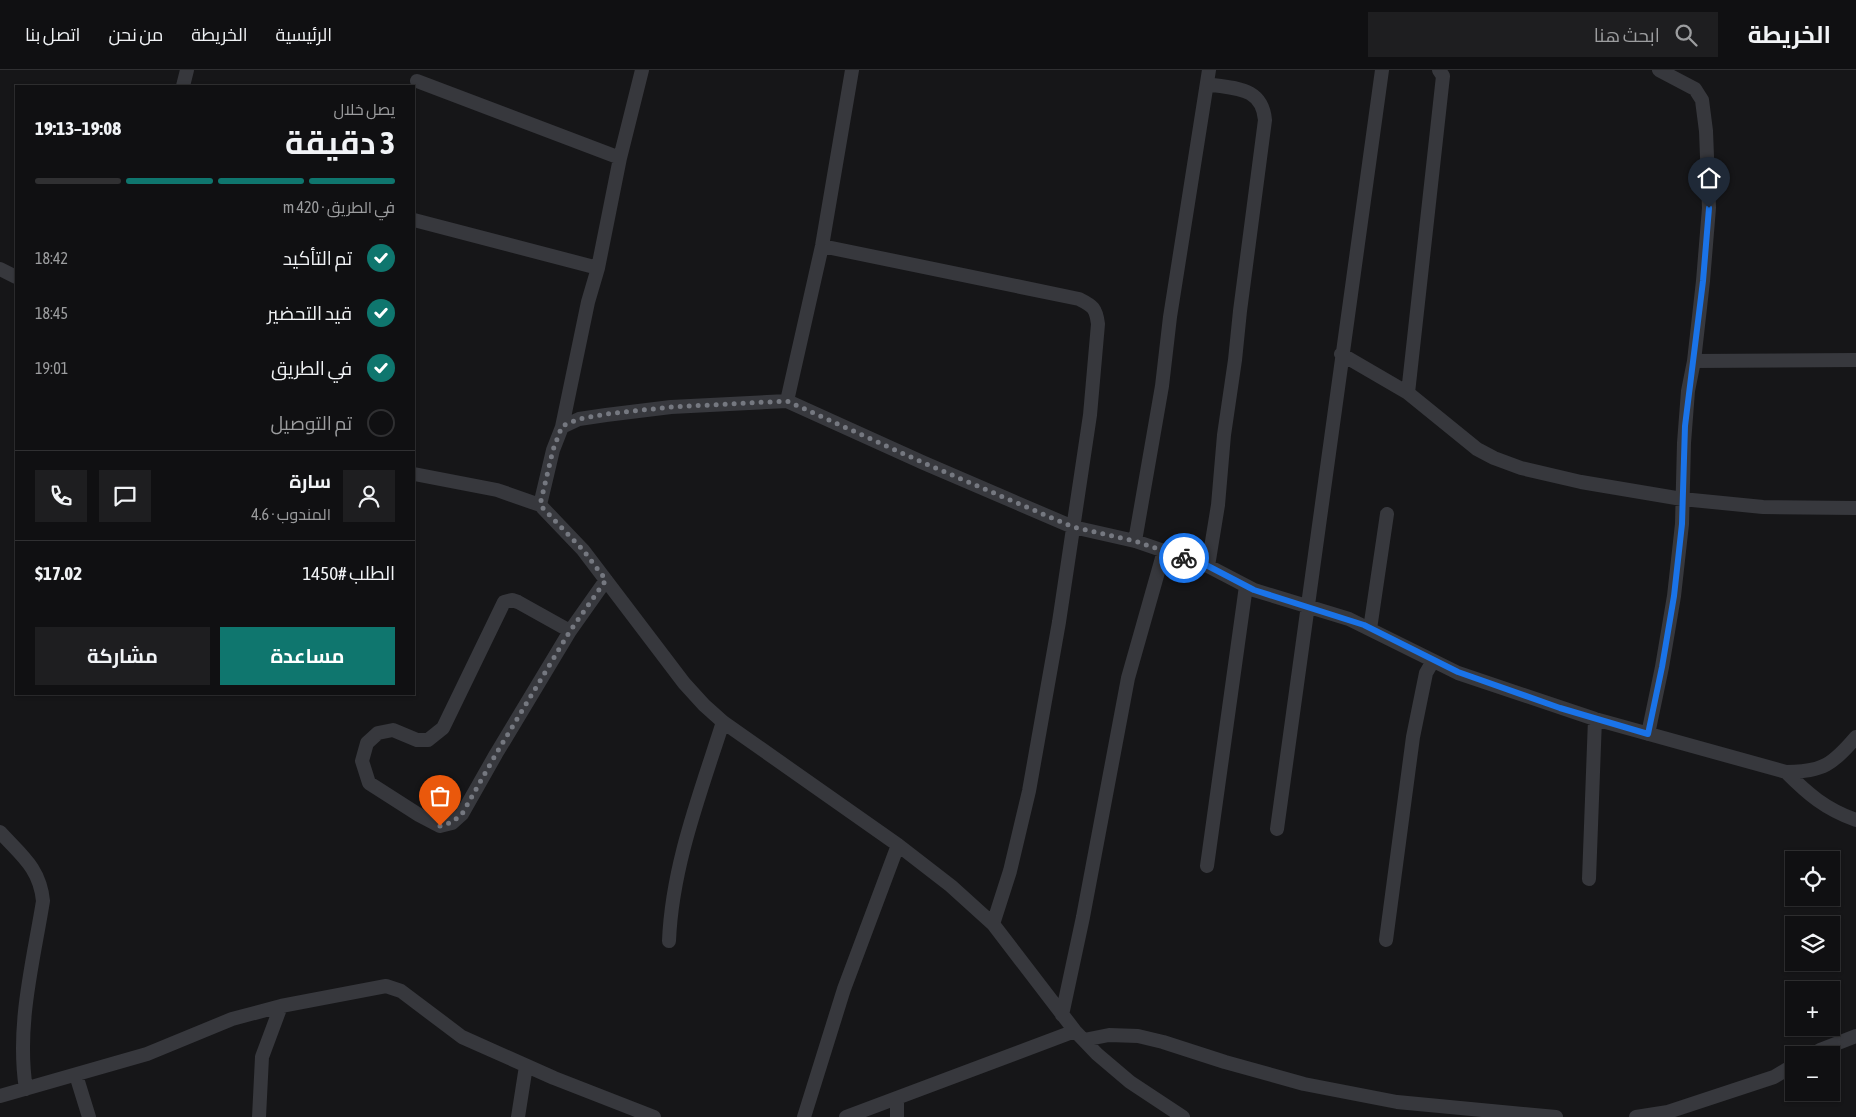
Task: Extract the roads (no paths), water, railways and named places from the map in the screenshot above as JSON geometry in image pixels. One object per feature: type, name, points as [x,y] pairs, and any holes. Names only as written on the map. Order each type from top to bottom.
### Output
[{"type":"street","points":[[183,85],[187,70]]},
{"type":"street","points":[[540,505],[553,450],[562,426],[588,302],[598,268],[620,158],[642,70]]},
{"type":"street","points":[[787,401],[822,246],[852,70]]},
{"type":"street","points":[[1277,829],[1341,354],[1382,70]]},
{"type":"street","points":[[1408,393],[1443,76],[1439,70]]},
{"type":"street","points":[[1648,734],[1674,596],[1682,524],[1684,443],[1688,391],[1694,360],[1709,208],[1709,172],[1702,100],[1695,89],[1659,70]]},
{"type":"street","points":[[1135,541],[1162,386],[1191,172],[1208,77],[1253,94],[1261,102],[1265,120],[1224,435],[1218,505],[1208,566]]},
{"type":"street","points":[[418,81],[620,158]]},
{"type":"street","points":[[415,220],[598,268]]},
{"type":"street","points":[[822,246],[1079,299],[1097,311],[1098,324],[1090,415],[1059,622],[1043,702],[1029,792],[1010,871],[992,924]]},
{"type":"street","points":[[0,269],[15,276]]},
{"type":"street","points":[[1341,354],[1408,393],[1477,449],[1521,468],[1581,482],[1682,499],[1763,507],[1856,508]]},
{"type":"street","points":[[1694,360],[1856,360]]},
{"type":"street","points":[[562,426],[579,419],[606,414],[671,407],[787,401],[924,463],[1073,527],[1135,541],[1208,566],[1246,586],[1349,619],[1458,672],[1595,719],[1786,772],[1808,772],[1827,765],[1843,752],[1856,737]]},
{"type":"street","points":[[415,474],[497,490],[540,505],[583,550],[684,683],[704,705],[723,722],[898,846],[951,886],[992,924],[1062,1014],[1097,1054],[1130,1082],[1183,1117]]},
{"type":"street","points":[[1370,629],[1387,514]]},
{"type":"street","points":[[1062,1014],[1083,917],[1128,678],[1164,551]]},
{"type":"street","points":[[570,631],[518,602],[512,600],[504,602],[442,728],[428,740],[417,740],[393,730],[378,733],[367,743],[362,761],[369,783],[419,816],[440,826],[452,822],[462,814],[570,631],[606,580]]},
{"type":"street","points":[[1207,866],[1246,586]]},
{"type":"street","points":[[1386,940],[1413,737],[1426,672],[1433,660]]},
{"type":"street","points":[[1589,879],[1595,719]]},
{"type":"street","points":[[669,942],[670,918],[681,859],[723,722]]},
{"type":"street","points":[[1786,772],[1823,806],[1856,820]]},
{"type":"street","points":[[0,832],[28,860],[42,888],[43,901],[22,1031],[22,1066],[26,1089]]},
{"type":"street","points":[[804,1117],[844,989],[898,846]]},
{"type":"street","points":[[0,1096],[147,1054],[232,1020],[281,1006],[386,986],[401,990],[462,1037],[526,1066],[654,1117]]},
{"type":"street","points":[[259,1117],[262,1057],[281,1006]]},
{"type":"street","points":[[846,1117],[1080,1036],[1109,1035],[1138,1036],[1304,1084],[1397,1102],[1556,1117]]},
{"type":"street","points":[[1830,1046],[1856,1036]]},
{"type":"street","points":[[518,1117],[526,1066]]},
{"type":"street","points":[[1636,1117],[1668,1112],[1774,1077],[1785,1070]]},
{"type":"street","points":[[76,1074],[89,1117]]},
{"type":"street","points":[[897,1098],[897,1117]]}]
